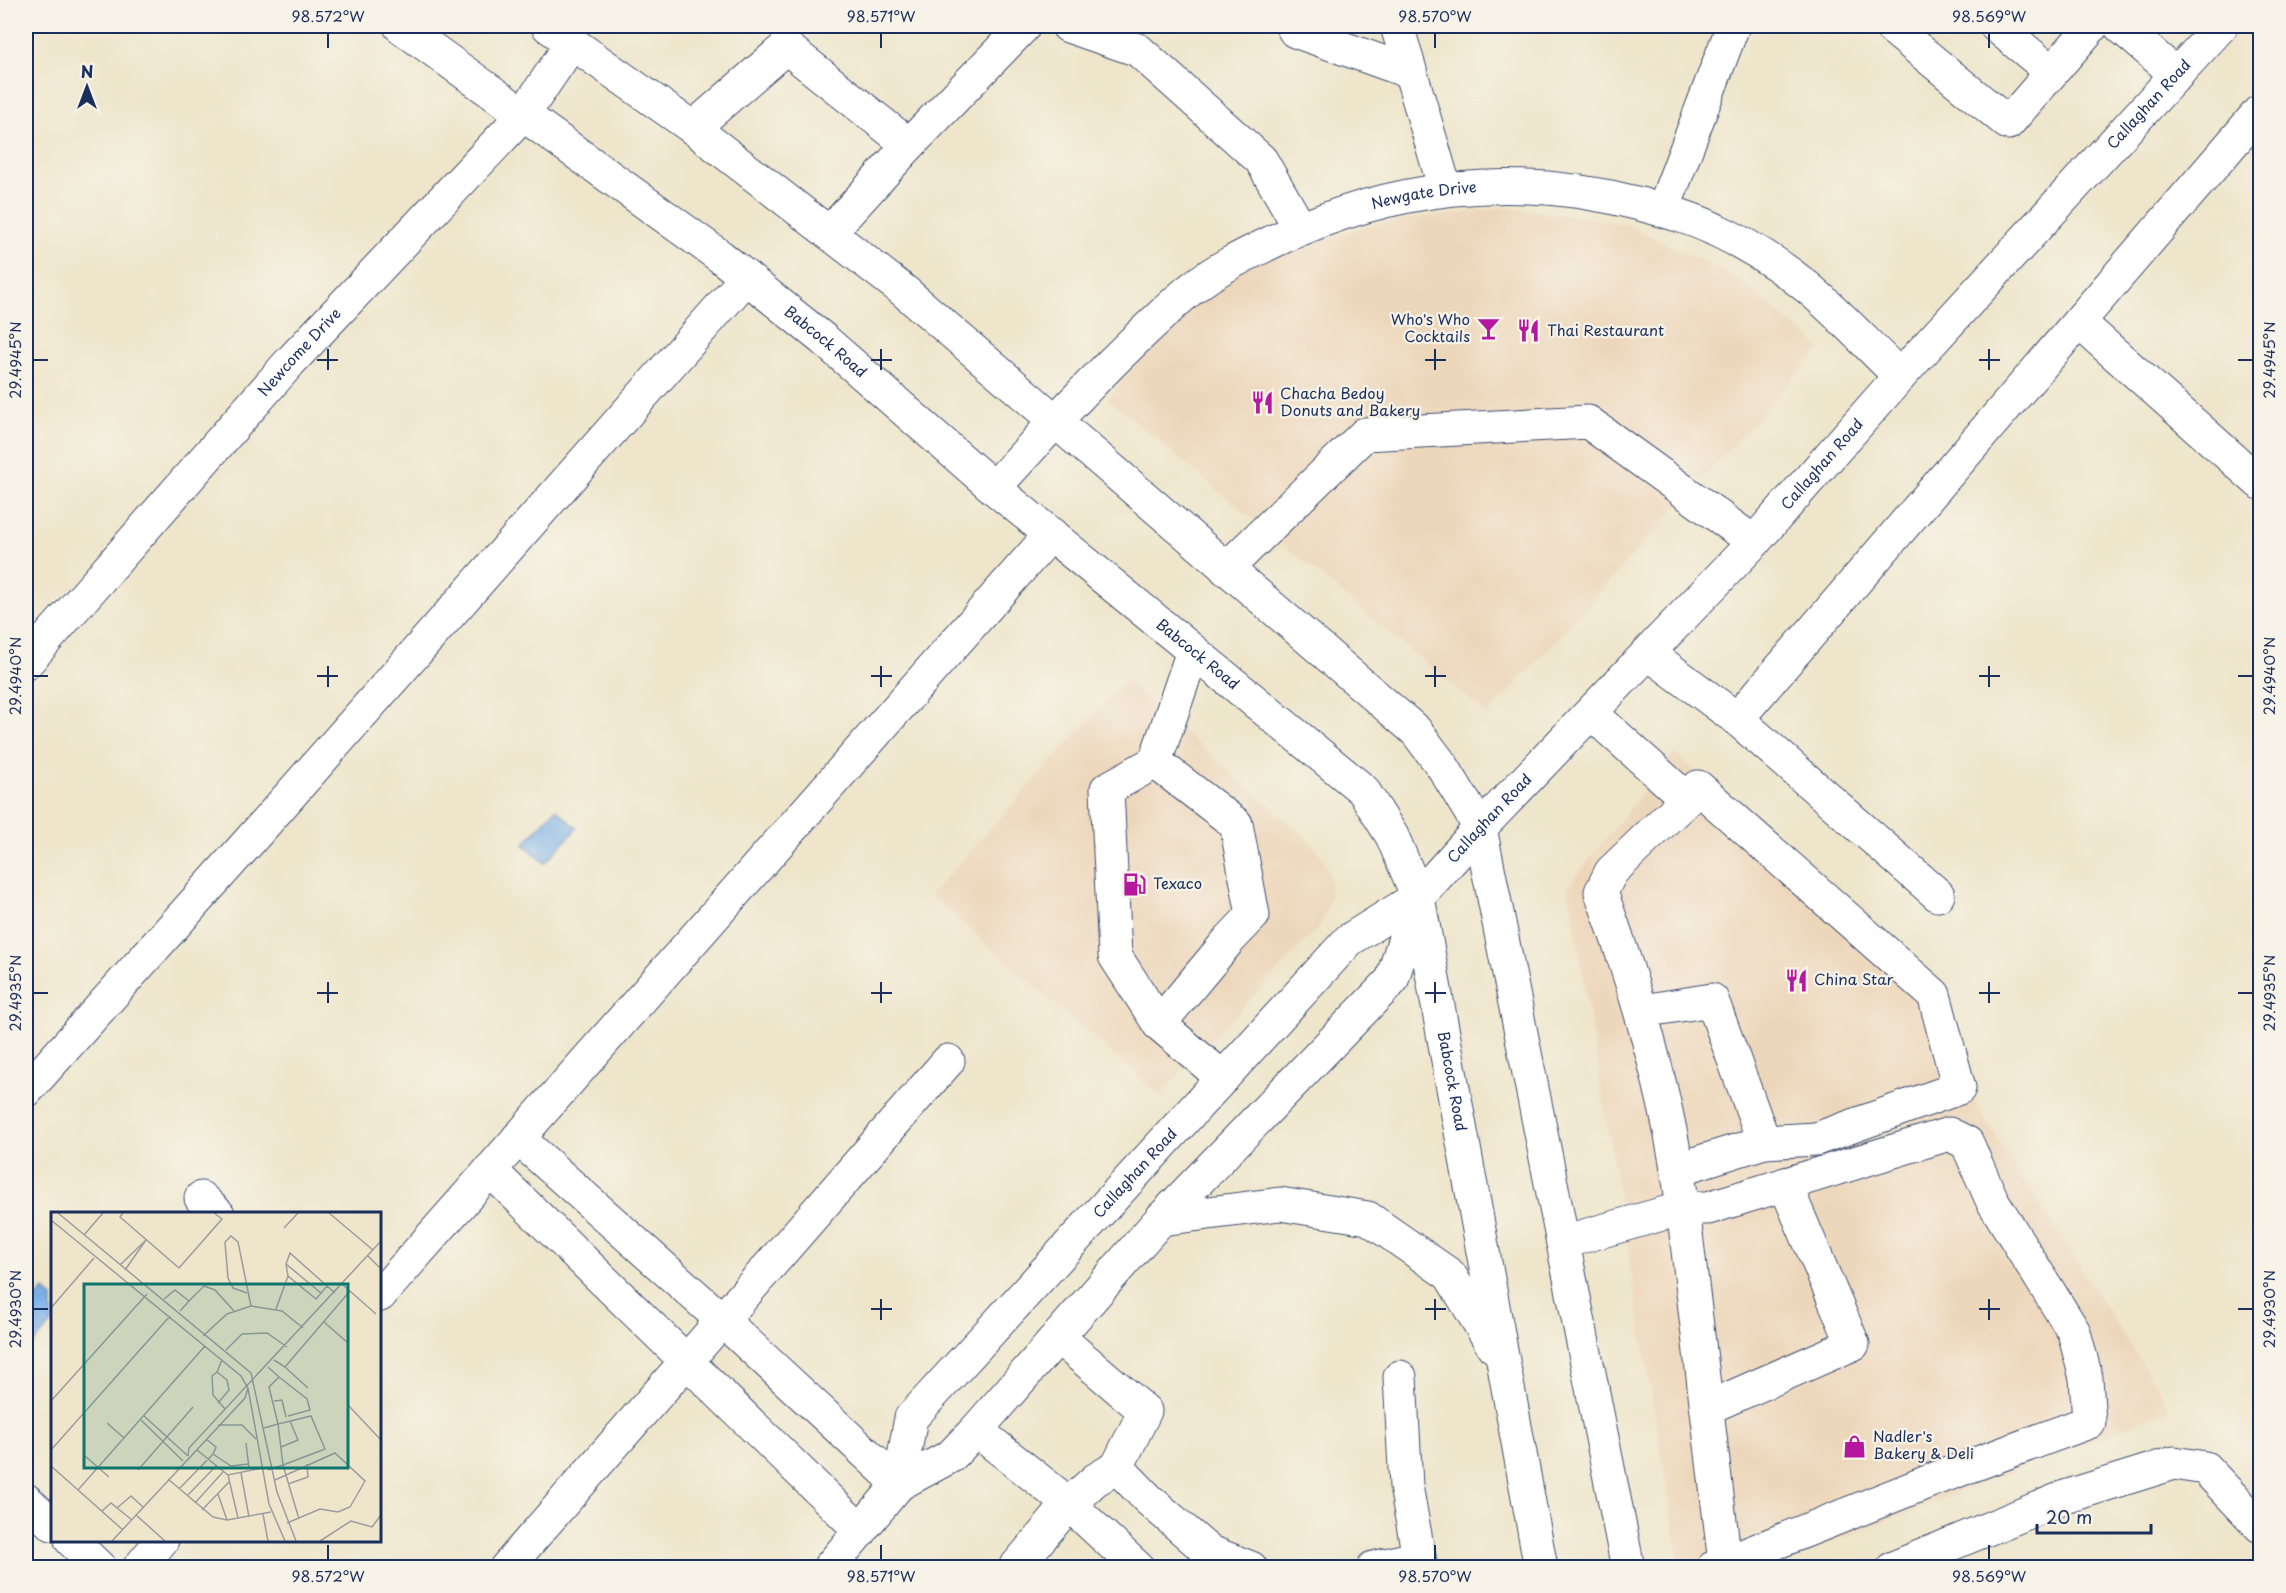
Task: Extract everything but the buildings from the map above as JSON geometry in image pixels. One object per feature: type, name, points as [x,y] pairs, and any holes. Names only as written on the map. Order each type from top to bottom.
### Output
[{"type":"main road","name":"Babcock Road","points":[[400,26],[721,257],[823,339],[994,488],[1363,790],[1392,836],[1418,897],[1540,1568]]},
{"type":"main road","points":[[829,232],[1024,26]]},
{"type":"main road","points":[[1068,26],[1138,50],[1261,160],[1300,228]]},
{"type":"main road","points":[[1292,26],[1295,31],[1410,72]]},
{"type":"main road","points":[[1397,26],[1445,189]]},
{"type":"main road","points":[[1664,210],[1733,26]]},
{"type":"main road","points":[[1890,26],[2008,123],[2092,26]]},
{"type":"main road","points":[[1996,26],[2052,72]]},
{"type":"main road","points":[[2120,26],[2177,75]]},
{"type":"main road","name":"Callaghan Road","points":[[899,1484],[911,1418],[1349,940],[1418,897],[1480,828],[1754,542],[1900,376],[2221,26]]},
{"type":"main road","name":"Newcome Drive","points":[[26,663],[290,362],[522,115],[560,34]]},
{"type":"main road","points":[[560,34],[693,128],[904,291],[1416,731],[1443,767],[1480,828],[1628,1568]]},
{"type":"main road","points":[[693,128],[786,47],[909,145]]},
{"type":"main road","points":[[1737,719],[2260,111]]},
{"type":"main road","name":"Newgate Drive","points":[[994,488],[1055,421],[1130,345],[1191,289],[1237,258],[1338,213],[1391,198],[1445,189],[1501,186],[1556,188],[1610,196],[1664,210],[1716,229],[1764,257],[1808,287],[1900,376]]},
{"type":"main road","points":[[26,1091],[746,278]]},
{"type":"main road","points":[[2079,322],[2260,483]]},
{"type":"main road","points":[[1226,569],[1365,434],[1588,422],[1754,542]]},
{"type":"main road","points":[[381,1294],[1051,534]]},
{"type":"main road","points":[[1193,651],[1155,762],[1107,789],[1115,956],[1160,1024],[1223,1078]]},
{"type":"main road","points":[[1648,653],[1737,719],[1938,895]]},
{"type":"main road","points":[[1591,713],[1687,799]]},
{"type":"main road","points":[[1155,762],[1236,825],[1252,915],[1160,1024]]},
{"type":"main road","points":[[1563,1242],[1683,1208],[1708,1208],[1949,1134],[1967,1143],[1992,1200],[2074,1332],[2085,1378],[2089,1422],[1935,1479],[1721,1566],[1707,1408],[1683,1208],[1678,1169],[1642,1011],[1601,892],[1611,872],[1698,786],[1934,995],[1959,1089],[1816,1139],[1764,1142],[1678,1169]]},
{"type":"main road","name":"Callaghan Road","points":[[830,1568],[899,1484],[951,1456],[976,1430],[1161,1219],[1392,980],[1418,897]]},
{"type":"main road","points":[[1642,1011],[1712,1000],[1764,1142]]},
{"type":"main road","points":[[506,1568],[685,1359],[948,1061]]},
{"type":"main road","points":[[518,1138],[721,1319],[899,1484]]},
{"type":"main road","points":[[490,1170],[861,1531]]},
{"type":"main road","points":[[1707,1408],[1853,1344],[1785,1184]]},
{"type":"main road","points":[[1161,1219],[1280,1204],[1368,1218],[1450,1275],[1502,1362]]},
{"type":"main road","points":[[1015,1568],[1069,1504],[1095,1480],[1117,1467],[1144,1411],[1058,1337]]},
{"type":"main road","points":[[1373,1568],[1420,1562],[1407,1486],[1400,1377]]},
{"type":"main road","points":[[976,1430],[1069,1504],[1138,1568]]},
{"type":"main road","points":[[1893,1568],[1932,1560],[2065,1497],[2174,1463],[2205,1468],[2260,1526]]},
{"type":"main road","points":[[1117,1467],[1148,1499],[1208,1551],[1251,1568]]},
{"type":"main road","points":[[26,1500],[51,1523]]},
{"type":"main road","points":[[73,1542],[100,1568]]},
{"type":"main road","points":[[138,1568],[160,1542]]},
{"type":"shaded area","points":[[1506,207],[1626,224],[1736,278],[1821,348],[1488,715],[1108,399],[1167,325],[1231,272],[1296,245],[1390,221]]},
{"type":"shaded area","name":"Texaco","points":[[1125,681],[1306,838],[1321,855],[1330,873],[1330,897],[1321,925],[1160,1095],[930,895]]},
{"type":"shaded area","points":[[1674,753],[1912,961],[1980,1111],[2171,1409],[1767,1567],[1680,1567],[1568,886]]},
{"type":"water","points":[[556,809],[577,828],[545,863],[524,844]]},
{"type":"water","points":[[44,1290],[51,1297],[51,1324],[31,1346],[26,1341],[26,1310]]},
{"type":"place","name":"Who's Who Cocktails","points":[[1488,329]]},
{"type":"place","name":"Thai Restaurant","points":[[1529,331]]},
{"type":"place","name":"Chacha Bedoy Donuts and Bakery","points":[[1262,403]]},
{"type":"place","name":"Texaco","points":[[1135,884]]},
{"type":"place","name":"China Star","points":[[1796,980]]},
{"type":"place","name":"Nadler's Bakery & Deli","points":[[1855,1446]]}]
